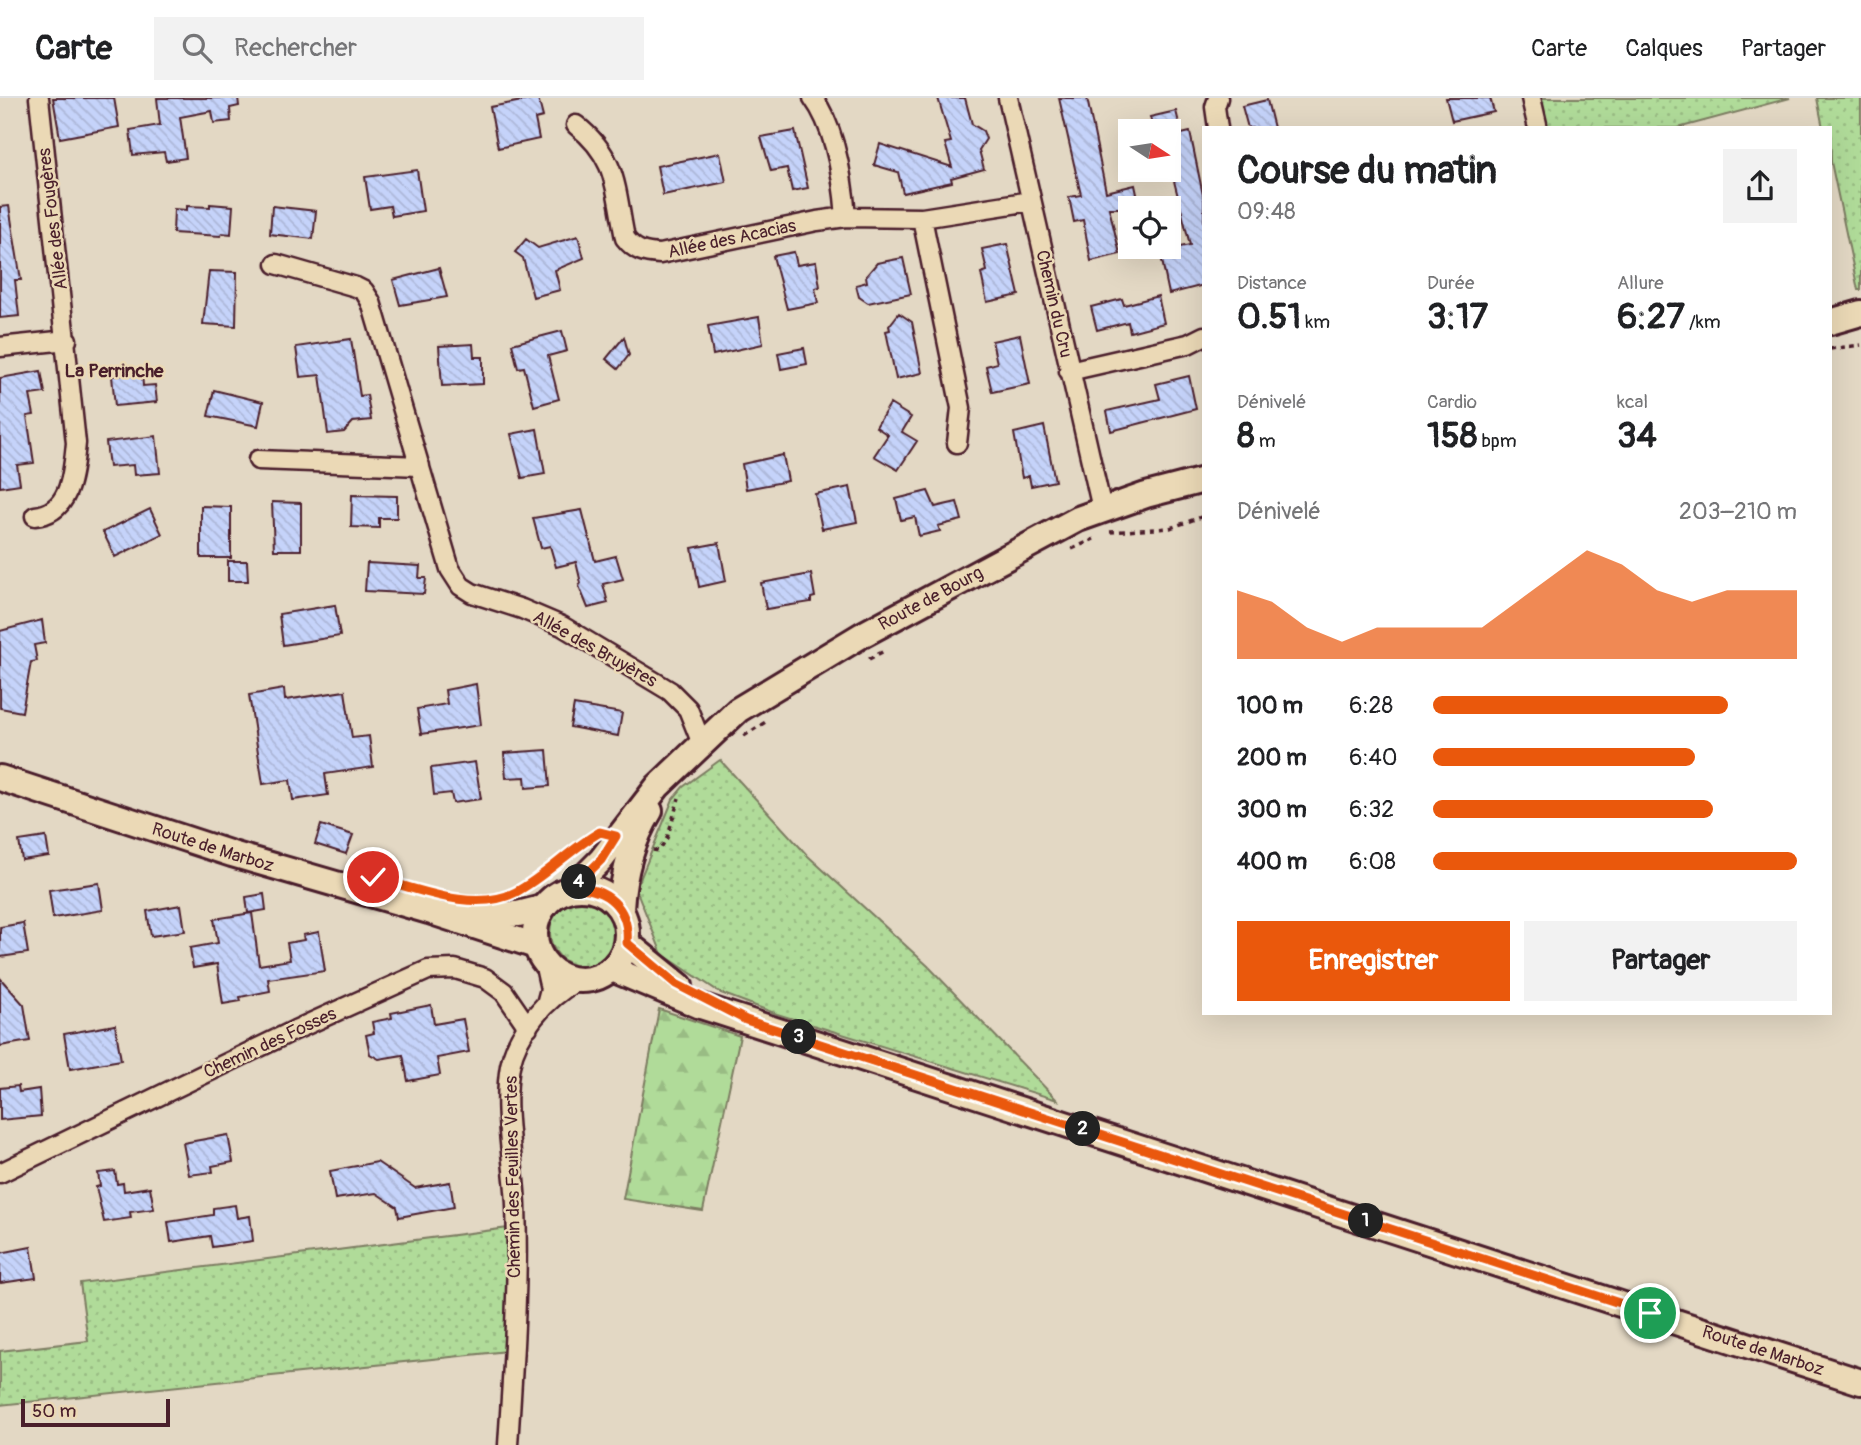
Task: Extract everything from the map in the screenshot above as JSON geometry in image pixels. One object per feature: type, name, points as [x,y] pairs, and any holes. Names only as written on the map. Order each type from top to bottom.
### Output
[{"type":"main road","points":[[1832,322],[1861,313]]},
{"type":"main road","points":[[1832,332],[1861,328]]},
{"type":"main road","name":"Route de Bourg","points":[[621,909],[623,878],[632,846],[645,819],[682,776],[702,744],[738,709],[784,680],[988,567],[1202,481]]},
{"type":"main road","name":"Route de Bourg","points":[[573,888],[601,860],[616,836],[658,786],[682,776]]},
{"type":"main road","name":"Route de Marboz","points":[[0,778],[269,866],[429,911],[540,954]]},
{"type":"main road","points":[[573,888],[600,891],[621,909],[628,932],[627,943],[612,969],[589,980],[577,981],[564,978],[540,954],[534,933],[542,908],[561,892],[573,888]]},
{"type":"main road","name":"Route de Marboz","points":[[429,911],[518,914],[542,908]]},
{"type":"main road","name":"Route de Marboz","points":[[627,943],[676,984],[746,1020]]},
{"type":"main road","name":"Route de Marboz","points":[[612,969],[698,1005],[1861,1382]]},
{"type":"street","name":"Allée des Fougères","points":[[35,516],[45,515],[56,509],[64,499],[74,463],[75,422],[39,98]]},
{"type":"street","points":[[813,98],[825,114],[844,194],[846,217]]},
{"type":"street","name":"Chemin du Cru","points":[[1008,98],[1104,521]]},
{"type":"street","points":[[1218,98],[1215,107],[1218,126]]},
{"type":"street","points":[[1531,98],[1537,124]]},
{"type":"street","name":"Allée des Acacias","points":[[576,125],[603,149],[609,162],[625,238],[633,248],[644,253],[660,254],[846,217],[922,218],[1031,201]]},
{"type":"street","points":[[922,218],[961,408],[957,443]]},
{"type":"street","name":"Allée des Bruyères","points":[[276,264],[364,291],[371,302],[450,569],[461,586],[562,626],[670,691],[688,709],[702,744]]},
{"type":"street","points":[[1069,371],[1188,344],[1202,337]]},
{"type":"street","points":[[0,347],[67,340]]},
{"type":"street","points":[[258,460],[420,466]]},
{"type":"street","points":[[540,954],[550,989],[546,1004]]},
{"type":"street","name":"Chemin des Fosses","points":[[0,1173],[295,1030],[428,970],[455,969],[485,978],[504,992],[528,1027]]},
{"type":"street","points":[[546,1004],[559,990],[577,981]]},
{"type":"street","name":"Chemin des Feuilles Vertes","points":[[508,1445],[516,1282],[516,1205],[509,1084],[515,1051],[528,1027],[546,1004]]},
{"type":"path","points":[[1832,349],[1861,345]]},
{"type":"path","points":[[1104,521],[1170,528],[1202,517]]},
{"type":"path","points":[[1063,554],[1096,538]]},
{"type":"path","points":[[864,662],[887,649]]},
{"type":"path","points":[[733,744],[778,713]]},
{"type":"path","points":[[644,849],[659,850],[667,838],[682,776]]},
{"type":"path","points":[[517,892],[591,837],[600,832],[616,836]]},
{"type":"green space","points":[[1540,98],[1790,98],[1685,126],[1547,126]]},
{"type":"green space","points":[[1817,98],[1861,98],[1861,290],[1858,290],[1832,167],[1832,126],[1823,126]]},
{"type":"green space","points":[[720,760],[808,856],[928,966],[1057,1100],[777,1014],[721,993],[662,954],[636,889],[673,799],[683,787]]},
{"type":"green space","points":[[583,900],[596,903],[606,910],[613,920],[616,933],[613,946],[606,956],[596,963],[583,966],[570,963],[560,956],[553,946],[550,933],[553,920],[560,910],[570,903]]},
{"type":"green space","points":[[659,1009],[740,1036],[703,1211],[623,1199]]},
{"type":"green space","points":[[509,1228],[507,1351],[0,1405],[0,1351],[88,1341],[80,1283]]},
{"type":"building","points":[[53,98],[114,98],[119,127],[60,138]]},
{"type":"building","points":[[157,98],[238,98],[239,106],[230,108],[231,121],[214,123],[212,111],[180,117],[186,158],[166,161],[164,152],[133,155],[130,130],[160,125]]},
{"type":"building","points":[[538,98],[543,117],[535,119],[539,139],[498,148],[490,107]]},
{"type":"building","points":[[938,98],[965,98],[972,124],[983,131],[986,139],[979,150],[984,169],[951,178],[952,182],[903,193],[898,172],[874,165],[880,144],[952,167],[945,143],[951,142]]},
{"type":"building","points":[[1059,98],[1087,98],[1106,192],[1135,185],[1137,196],[1118,196],[1118,208],[1109,208],[1118,254],[1091,261],[1083,220],[1074,222],[1069,197],[1081,195]]},
{"type":"building","points":[[1446,98],[1490,98],[1494,112],[1452,121]]},
{"type":"building","points":[[1267,100],[1274,126],[1247,126],[1242,106]]},
{"type":"building","points":[[1176,111],[1178,119],[1151,119]]},
{"type":"building","points":[[795,131],[808,188],[792,191],[787,168],[771,171],[761,137]]},
{"type":"building","points":[[1190,132],[1202,190],[1202,286],[1169,294],[1162,259],[1181,259],[1181,247],[1190,245],[1181,209],[1181,196],[1178,196],[1174,182],[1181,182],[1181,134]]},
{"type":"building","points":[[720,153],[726,182],[663,195],[657,166]]},
{"type":"building","points":[[417,170],[423,211],[392,216],[390,206],[370,209],[365,177]]},
{"type":"building","points":[[210,204],[233,206],[231,234],[222,233],[221,236],[173,233],[174,209],[187,210],[187,206],[210,207]]},
{"type":"building","points":[[9,206],[21,280],[15,280],[19,316],[0,318],[0,207]]},
{"type":"building","points":[[272,206],[316,211],[313,239],[270,234]]},
{"type":"building","points":[[578,236],[584,258],[555,270],[560,290],[533,297],[523,258],[515,252],[526,239],[538,248]]},
{"type":"building","points":[[1007,244],[1019,295],[987,302],[981,273],[987,271],[982,249]]},
{"type":"building","points":[[794,252],[797,265],[816,262],[820,287],[815,288],[818,303],[787,309],[773,256]]},
{"type":"building","points":[[903,258],[911,294],[868,303],[859,297],[856,285],[867,282],[866,276],[877,263]]},
{"type":"building","points":[[439,268],[447,297],[400,305],[393,280]]},
{"type":"building","points":[[209,271],[237,272],[236,326],[203,324]]},
{"type":"building","points":[[1158,296],[1164,323],[1130,332],[1128,322],[1097,330],[1091,307],[1122,299],[1124,305]]},
{"type":"building","points":[[899,313],[912,322],[922,373],[896,379],[886,331],[890,330],[889,326]]},
{"type":"building","points":[[759,317],[763,344],[713,355],[708,326]]},
{"type":"building","points":[[562,331],[567,351],[548,356],[559,399],[534,406],[524,367],[518,368],[512,344]]},
{"type":"building","points":[[1020,335],[1030,384],[992,392],[986,366],[997,363],[992,341]]},
{"type":"building","points":[[624,337],[629,355],[618,369],[606,359]]},
{"type":"building","points":[[351,339],[360,396],[367,395],[371,420],[353,422],[344,432],[328,434],[320,375],[300,377],[296,347]]},
{"type":"building","points":[[473,344],[474,357],[483,357],[483,384],[442,386],[439,346]]},
{"type":"building","points":[[804,348],[807,364],[781,369],[778,353]]},
{"type":"building","points":[[41,371],[45,393],[30,395],[34,415],[27,416],[34,463],[17,465],[20,484],[0,487],[0,378]]},
{"type":"building","points":[[142,373],[143,386],[155,385],[157,402],[115,406],[112,376]]},
{"type":"building","points":[[1189,376],[1196,409],[1111,431],[1107,411],[1160,399],[1156,384]]},
{"type":"building","points":[[214,390],[263,402],[258,426],[208,416]]},
{"type":"building","points":[[890,404],[911,417],[902,432],[917,441],[898,470],[874,456],[888,435],[876,427]]},
{"type":"building","points":[[1044,426],[1055,481],[1031,486],[1029,476],[1022,478],[1014,433]]},
{"type":"building","points":[[537,429],[545,474],[522,478],[511,434]]},
{"type":"building","points":[[156,436],[160,473],[134,475],[133,465],[109,467],[106,442]]},
{"type":"building","points":[[783,455],[788,481],[746,489],[742,464]]},
{"type":"building","points":[[850,487],[857,522],[822,529],[815,494]]},
{"type":"building","points":[[928,491],[935,507],[957,502],[962,520],[938,526],[940,531],[919,536],[915,517],[901,520],[896,499]]},
{"type":"building","points":[[352,495],[397,496],[397,518],[379,518],[379,528],[351,527]]},
{"type":"building","points":[[272,502],[301,503],[301,550],[274,550]]},
{"type":"building","points":[[201,506],[231,507],[231,558],[201,558]]},
{"type":"building","points":[[150,509],[162,534],[115,557],[103,532]]},
{"type":"building","points":[[582,510],[595,561],[616,556],[623,579],[603,584],[608,603],[588,608],[579,586],[581,583],[576,562],[556,567],[550,546],[541,548],[533,518]]},
{"type":"building","points":[[719,543],[726,581],[699,587],[692,548]]},
{"type":"building","points":[[228,561],[247,561],[248,581],[228,581]]},
{"type":"building","points":[[367,563],[420,566],[419,578],[426,578],[424,594],[365,591]]},
{"type":"building","points":[[811,574],[815,597],[811,598],[811,602],[766,609],[761,583]]},
{"type":"building","points":[[335,605],[340,636],[283,645],[279,614]]},
{"type":"building","points":[[42,620],[45,643],[34,645],[37,661],[31,662],[22,712],[0,708],[0,631]]},
{"type":"building","points":[[476,684],[481,725],[421,734],[417,709],[447,704],[445,690]]},
{"type":"building","points":[[284,689],[285,700],[345,691],[352,738],[369,736],[373,767],[325,774],[328,795],[293,800],[290,780],[263,784],[249,695]]},
{"type":"building","points":[[574,705],[622,713],[618,736],[570,727]]},
{"type":"building","points":[[547,750],[550,786],[526,788],[525,777],[506,778],[504,753]]},
{"type":"building","points":[[475,762],[481,799],[453,803],[451,793],[434,795],[431,768]]},
{"type":"building","points":[[321,825],[353,835],[346,854],[315,844]]},
{"type":"building","points":[[46,837],[49,856],[22,860],[19,841]]},
{"type":"building","points":[[99,883],[103,910],[53,918],[49,890]]},
{"type":"building","points":[[264,894],[266,910],[248,913],[246,897]]},
{"type":"building","points":[[181,905],[185,931],[151,936],[147,911]]},
{"type":"building","points":[[252,913],[259,965],[290,960],[287,943],[304,940],[303,935],[319,932],[325,971],[268,979],[270,991],[240,997],[241,1001],[223,1004],[217,964],[193,968],[190,948],[218,943],[214,919]]},
{"type":"building","points":[[23,923],[28,953],[0,957],[0,927]]},
{"type":"building","points":[[0,978],[24,1005],[30,1041],[0,1046]]},
{"type":"building","points":[[431,1005],[434,1024],[463,1019],[469,1052],[437,1058],[440,1075],[408,1081],[403,1055],[379,1059],[370,1054],[366,1035],[374,1033],[372,1022],[392,1018],[391,1013]]},
{"type":"building","points":[[115,1025],[121,1060],[70,1069],[64,1034]]},
{"type":"building","points":[[18,1086],[19,1092],[39,1089],[41,1116],[0,1120],[0,1088]]},
{"type":"building","points":[[228,1135],[233,1162],[212,1166],[213,1172],[189,1175],[183,1143]]},
{"type":"building","points":[[377,1162],[415,1188],[450,1182],[454,1207],[399,1217],[397,1207],[376,1193],[335,1199],[330,1171]]},
{"type":"building","points":[[115,1171],[117,1184],[123,1183],[124,1191],[150,1187],[154,1209],[130,1212],[131,1218],[104,1222],[96,1187],[100,1186],[98,1173]]},
{"type":"building","points":[[235,1205],[237,1218],[250,1216],[253,1241],[212,1247],[210,1236],[171,1242],[168,1222],[213,1215],[213,1208]]},
{"type":"building","points":[[31,1247],[36,1278],[0,1283],[0,1253]]},
{"type":"district","name":"La Perrinche","points":[[114,371]]},
{"type":"route","points":[[373,877],[453,898],[496,901],[517,892],[600,832],[616,836],[601,860],[573,888],[587,887],[612,899],[621,909],[625,920],[627,943],[676,984],[746,1020],[1650,1313]]}]
